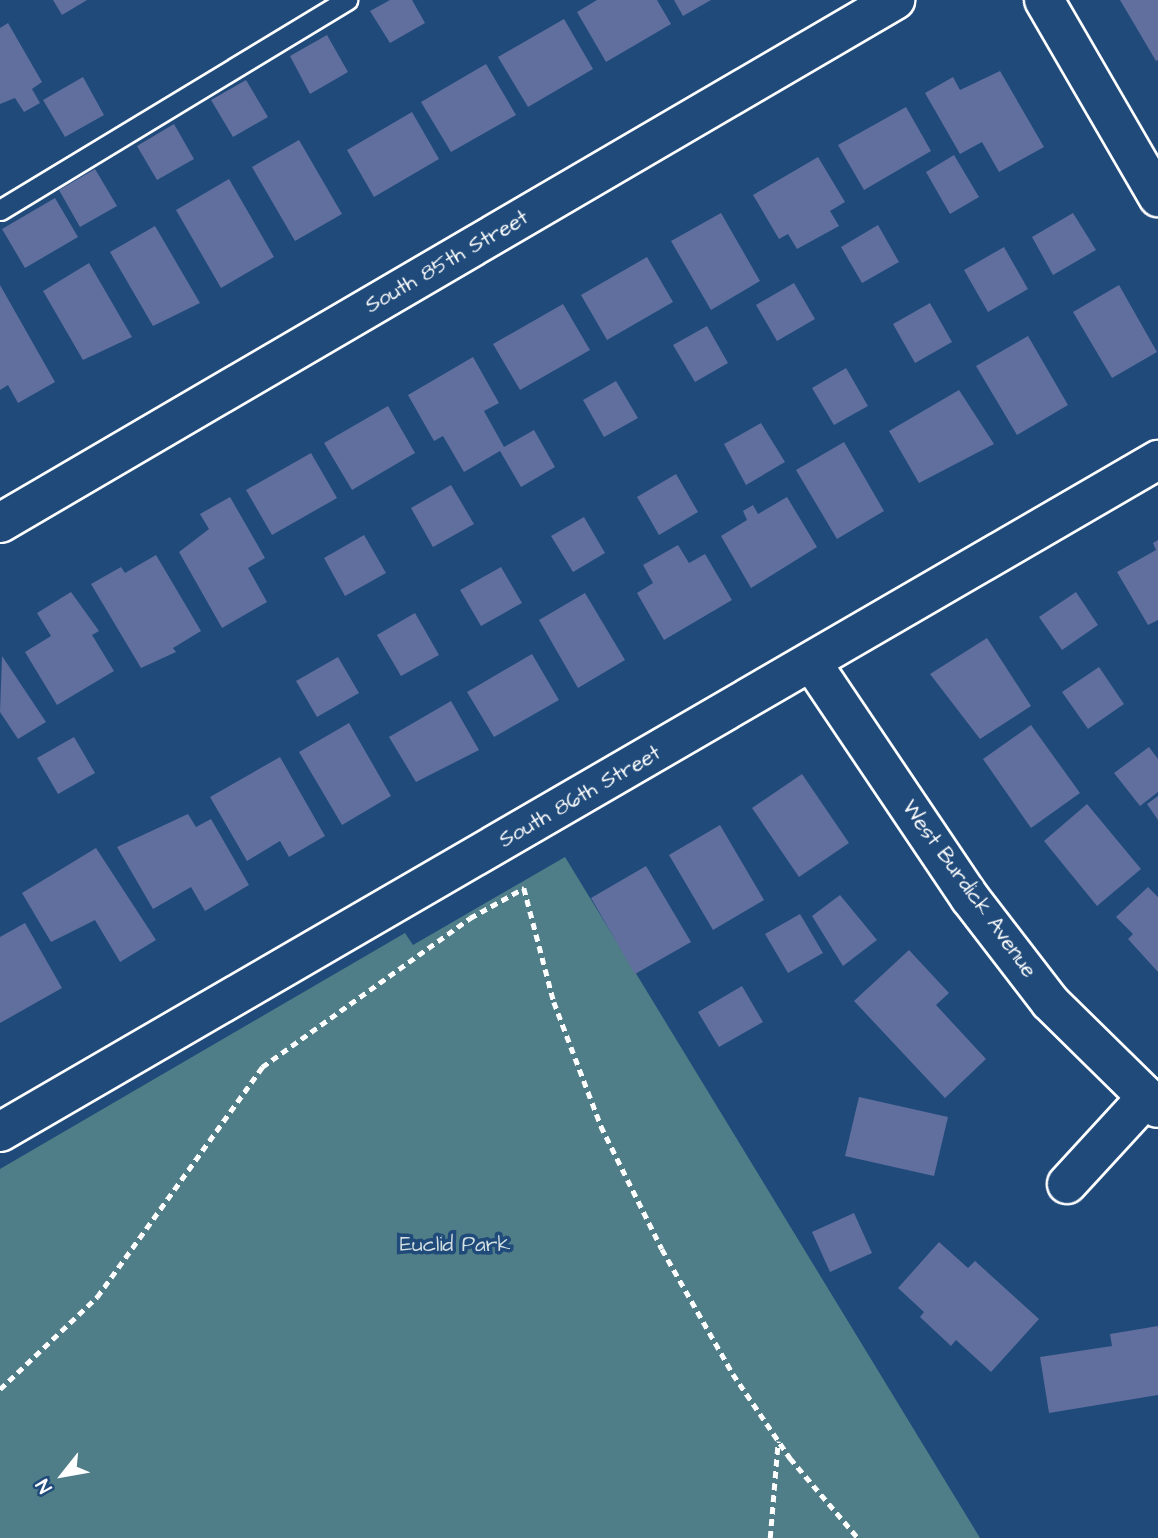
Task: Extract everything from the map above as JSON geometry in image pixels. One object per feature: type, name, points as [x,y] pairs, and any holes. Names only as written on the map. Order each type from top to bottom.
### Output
[{"type":"street","name":"South 85th Street","points":[[0,523],[895,0]]},
{"type":"street","points":[[1044,0],[1158,197]]},
{"type":"street","name":"South 86th Street","points":[[0,1132],[1158,460]]},
{"type":"street","name":"West Burdick Avenue","points":[[812,663],[970,898],[1050,1002],[1152,1103],[1067,1184]]},
{"type":"lane","points":[[0,210],[347,0]]},
{"type":"path","points":[[0,1389],[97,1297],[262,1067],[470,918],[524,888],[554,1002],[601,1126],[669,1260],[733,1374],[778,1441],[858,1538]]},
{"type":"path","points":[[770,1538],[778,1441]]},
{"type":"green space","name":"Euclid Park","points":[[565,857],[980,1538],[0,1538],[0,1169],[405,933],[413,945]]},
{"type":"building","points":[[53,0],[87,0],[62,15]]},
{"type":"building","points":[[390,0],[412,0],[425,23],[390,43],[370,11]]},
{"type":"building","points":[[597,0],[657,0],[671,24],[606,62],[577,12]]},
{"type":"building","points":[[674,0],[711,0],[683,16]]},
{"type":"building","points":[[1120,0],[1158,0],[1158,60],[1156,61]]},
{"type":"building","points":[[564,19],[593,69],[528,107],[498,57]]},
{"type":"building","points":[[8,23],[42,82],[32,89],[40,103],[24,112],[15,98],[0,104],[0,28]]},
{"type":"building","points":[[327,35],[348,72],[310,94],[290,56]]},
{"type":"building","points":[[486,64],[516,115],[451,152],[421,102]]},
{"type":"building","points":[[1000,71],[1044,147],[999,172],[982,142],[960,154],[925,93],[953,77],[960,90]]},
{"type":"building","points":[[83,77],[104,115],[65,137],[43,100]]},
{"type":"building","points":[[246,80],[268,117],[233,137],[211,100]]},
{"type":"building","points":[[906,107],[931,151],[864,190],[838,145]]},
{"type":"building","points":[[412,112],[439,159],[374,197],[347,150]]},
{"type":"building","points":[[174,124],[194,159],[157,180],[137,146]]},
{"type":"building","points":[[299,140],[342,214],[295,241],[252,167]]},
{"type":"building","points":[[954,155],[979,197],[950,214],[926,172]]},
{"type":"building","points":[[818,157],[845,202],[830,211],[839,226],[797,249],[788,234],[779,239],[753,195]]},
{"type":"building","points":[[95,169],[117,206],[80,227],[59,190]]},
{"type":"building","points":[[229,179],[274,257],[221,288],[176,210]]},
{"type":"building","points":[[55,198],[78,237],[25,268],[2,229]]},
{"type":"building","points":[[721,213],[760,281],[711,310],[671,241]]},
{"type":"building","points":[[1073,213],[1096,250],[1053,275],[1032,237]]},
{"type":"building","points":[[878,225],[899,262],[862,283],[841,247]]},
{"type":"building","points":[[155,226],[200,303],[153,326],[110,252]]},
{"type":"building","points":[[1004,247],[1028,289],[988,312],[964,270]]},
{"type":"building","points":[[647,257],[673,302],[607,340],[581,295]]},
{"type":"building","points":[[89,263],[132,337],[83,360],[43,291]]},
{"type":"building","points":[[794,283],[815,319],[777,341],[756,305]]},
{"type":"building","points":[[0,285],[55,382],[18,403],[8,385],[0,390]]},
{"type":"building","points":[[1119,285],[1157,352],[1112,378],[1073,312]]},
{"type":"building","points":[[930,303],[952,342],[915,363],[893,324]]},
{"type":"building","points":[[563,304],[590,350],[520,390],[493,344]]},
{"type":"building","points":[[707,326],[728,363],[695,382],[673,345]]},
{"type":"building","points":[[1028,336],[1068,405],[1017,435],[976,366]]},
{"type":"building","points":[[473,357],[499,403],[484,411],[504,447],[534,430],[555,467],[521,487],[500,451],[464,472],[443,436],[434,441],[408,395]]},
{"type":"building","points":[[846,368],[868,406],[834,425],[812,388]]},
{"type":"building","points":[[616,381],[638,418],[604,437],[583,400]]},
{"type":"building","points":[[959,390],[994,444],[919,483],[889,431]]},
{"type":"building","points":[[388,406],[415,453],[352,490],[324,443]]},
{"type":"building","points":[[761,423],[785,462],[746,485],[724,444]]},
{"type":"building","points":[[844,442],[884,511],[837,539],[796,470]]},
{"type":"building","points":[[311,453],[337,498],[272,535],[246,490]]},
{"type":"building","points":[[676,474],[698,512],[659,535],[637,497]]},
{"type":"building","points":[[451,485],[474,524],[433,547],[411,508]]},
{"type":"building","points":[[230,497],[265,558],[248,568],[267,602],[222,628],[179,552],[209,529],[200,514]]},
{"type":"building","points":[[787,497],[817,547],[751,588],[721,536],[747,520],[743,511],[753,505],[758,514]]},
{"type":"building","points":[[584,517],[605,553],[573,572],[551,536]]},
{"type":"building","points":[[364,535],[386,573],[345,596],[324,558]]},
{"type":"building","points":[[1158,540],[1158,620],[1148,625],[1117,572],[1156,550],[1153,543]]},
{"type":"building","points":[[678,545],[689,563],[705,554],[732,600],[664,640],[637,593],[653,583],[643,565]]},
{"type":"building","points":[[156,555],[201,631],[173,648],[176,652],[141,668],[91,584],[121,567],[125,573]]},
{"type":"building","points":[[501,567],[522,603],[481,626],[460,590]]},
{"type":"building","points":[[71,592],[99,631],[92,635],[114,671],[57,705],[25,652],[51,636],[37,613]]},
{"type":"building","points":[[1076,592],[1098,625],[1062,650],[1039,617]]},
{"type":"building","points":[[585,593],[625,660],[578,688],[539,620]]},
{"type":"building","points":[[415,613],[439,655],[401,676],[377,635]]},
{"type":"building","points":[[987,638],[1031,706],[980,739],[930,674]]},
{"type":"building","points":[[532,654],[559,700],[494,737],[467,692]]},
{"type":"building","points":[[2,656],[46,722],[18,739],[0,712]]},
{"type":"building","points":[[338,657],[359,693],[317,717],[296,681]]},
{"type":"building","points":[[1099,667],[1124,704],[1088,729],[1062,692]]},
{"type":"building","points":[[451,701],[479,750],[416,782],[389,737]]},
{"type":"building","points":[[349,723],[391,796],[342,825],[299,752]]},
{"type":"building","points":[[1031,725],[1080,793],[1031,828],[983,759]]},
{"type":"building","points":[[74,737],[95,773],[58,794],[37,758]]},
{"type":"building","points":[[1149,747],[1158,759],[1158,792],[1140,806],[1114,773]]},
{"type":"building","points":[[280,757],[325,836],[289,857],[280,841],[247,861],[210,797]]},
{"type":"building","points":[[802,774],[849,843],[799,877],[752,808]]},
{"type":"building","points":[[1158,796],[1158,820],[1147,804]]},
{"type":"building","points":[[1087,804],[1141,869],[1097,906],[1044,841]]},
{"type":"building","points":[[188,814],[196,827],[211,819],[249,885],[205,911],[191,887],[153,909],[117,847]]},
{"type":"building","points":[[720,825],[764,900],[713,930],[669,855]]},
{"type":"building","points":[[96,848],[156,940],[120,962],[95,920],[51,942],[22,893]]},
{"type":"building","points":[[646,866],[691,942],[635,974],[591,898]]},
{"type":"building","points":[[1148,887],[1158,897],[1158,972],[1128,939],[1133,934],[1116,917]]},
{"type":"building","points":[[840,895],[877,940],[843,966],[812,916]]},
{"type":"building","points":[[800,914],[823,953],[788,973],[765,934]]},
{"type":"building","points":[[25,923],[62,988],[0,1023],[0,937]]},
{"type":"building","points":[[909,950],[949,993],[936,1005],[986,1059],[945,1098],[854,1001]]},
{"type":"building","points":[[742,986],[763,1022],[719,1047],[698,1012]]},
{"type":"building","points":[[859,1097],[948,1117],[934,1176],[845,1156]]},
{"type":"building","points":[[854,1213],[872,1253],[830,1272],[812,1232]]},
{"type":"building","points":[[939,1242],[968,1268],[975,1261],[1039,1319],[991,1372],[956,1340],[951,1346],[920,1317],[924,1312],[898,1288]]},
{"type":"building","points":[[1158,1326],[1158,1395],[1049,1413],[1040,1357],[1112,1346],[1110,1334]]}]
